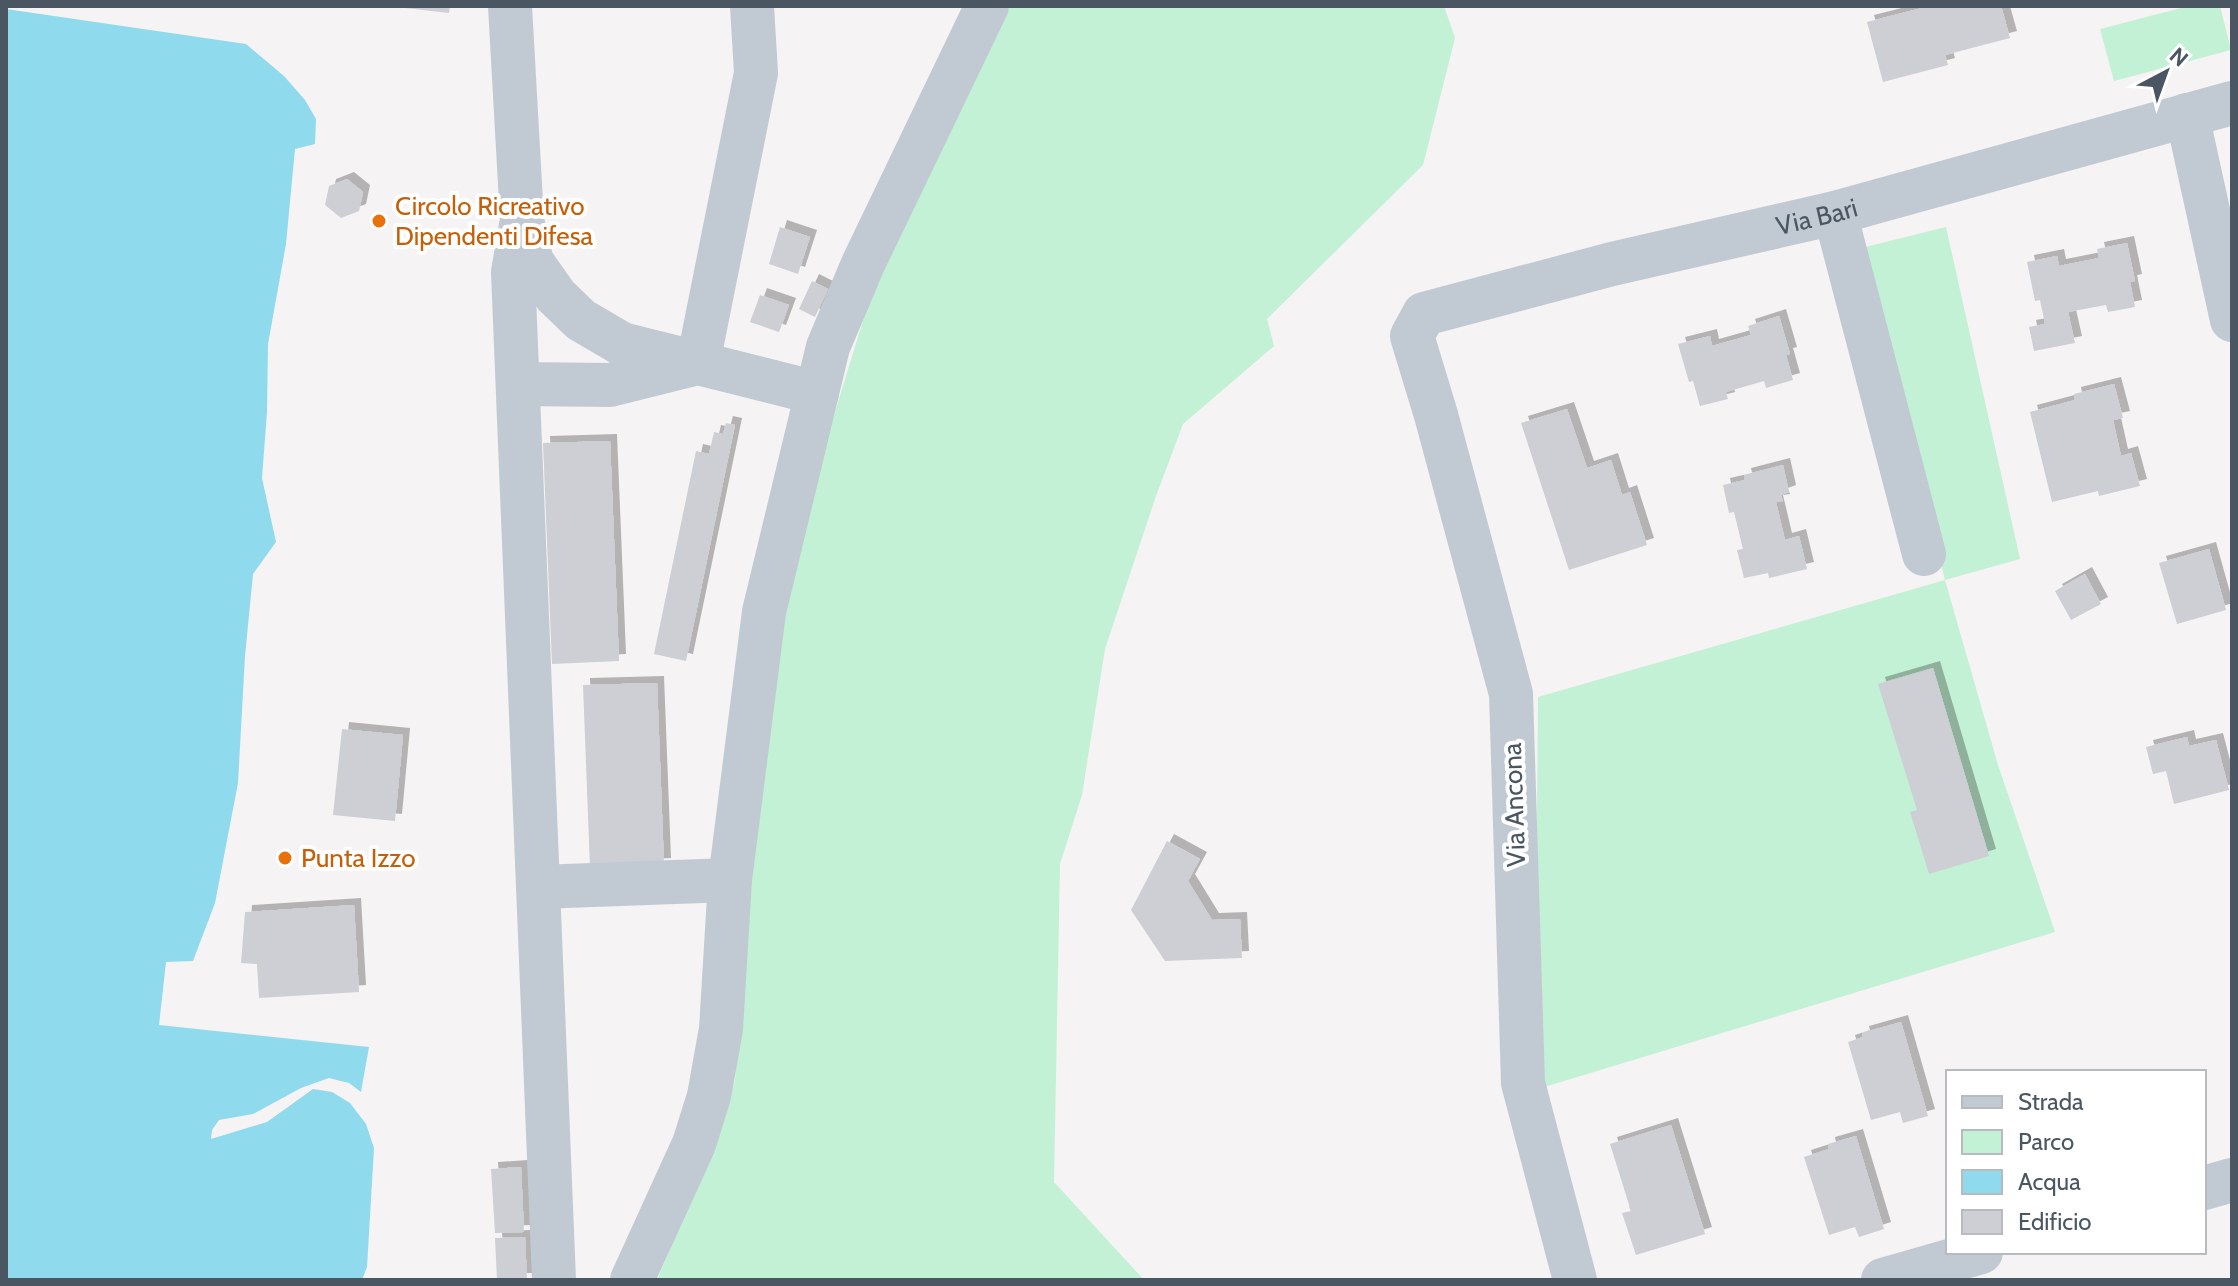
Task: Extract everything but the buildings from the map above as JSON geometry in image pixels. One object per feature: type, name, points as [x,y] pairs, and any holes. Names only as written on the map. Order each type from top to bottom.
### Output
[{"type":"street","points":[[510,6],[522,220],[532,262],[556,296],[581,320],[622,344],[817,393]]},
{"type":"street","points":[[698,363],[756,73],[752,6]]},
{"type":"street","points":[[632,1280],[694,1144],[709,1096],[721,1029],[730,880],[764,612],[828,347],[863,264],[987,6]]},
{"type":"street","name":"Via Bari","points":[[1412,336],[1424,314],[1612,264],[1835,213],[2232,103]]},
{"type":"street","points":[[2187,115],[2232,320]]},
{"type":"street","points":[[1835,213],[1924,554]]},
{"type":"street","points":[[522,220],[513,272],[554,1280]]},
{"type":"street","name":"Via Ancona","points":[[1412,336],[1511,694],[1523,1083],[1575,1280]]},
{"type":"street","points":[[519,384],[610,385],[698,363]]},
{"type":"street","points":[[538,887],[730,880]]},
{"type":"street","points":[[2206,1187],[2232,1180]]},
{"type":"street","points":[[1883,1280],[1974,1254]]},
{"type":"green space","points":[[1010,6],[1444,6],[1455,38],[1423,165],[1267,319],[1274,346],[1183,424],[1105,649],[1082,795],[1060,864],[1054,1182],[1144,1280],[657,1280],[719,1133],[735,1080],[755,843],[784,620],[821,458],[868,304]]},
{"type":"green space","points":[[2189,6],[2220,6],[2231,50],[2114,81],[2100,29]]},
{"type":"green space","points":[[1946,227],[2020,559],[1945,580],[1865,247]]},
{"type":"green space","points":[[1945,580],[1998,765],[2055,932],[1541,1088],[1535,1055],[1538,697]]},
{"type":"water","points":[[6,9],[246,44],[284,76],[305,100],[316,119],[315,144],[295,149],[286,244],[268,344],[262,478],[276,542],[253,574],[238,783],[215,903],[193,961],[166,962],[159,1025],[369,1047],[361,1092],[349,1083],[329,1078],[301,1088],[253,1114],[219,1120],[212,1130],[211,1139],[267,1122],[313,1089],[332,1092],[350,1103],[366,1124],[374,1148],[367,1267],[362,1280],[6,1280]]},
{"type":"place","name":"Circolo Ricreativo Dipendenti Difesa","points":[[379,221]]},
{"type":"place","name":"Punta Izzo","points":[[285,858]]}]
